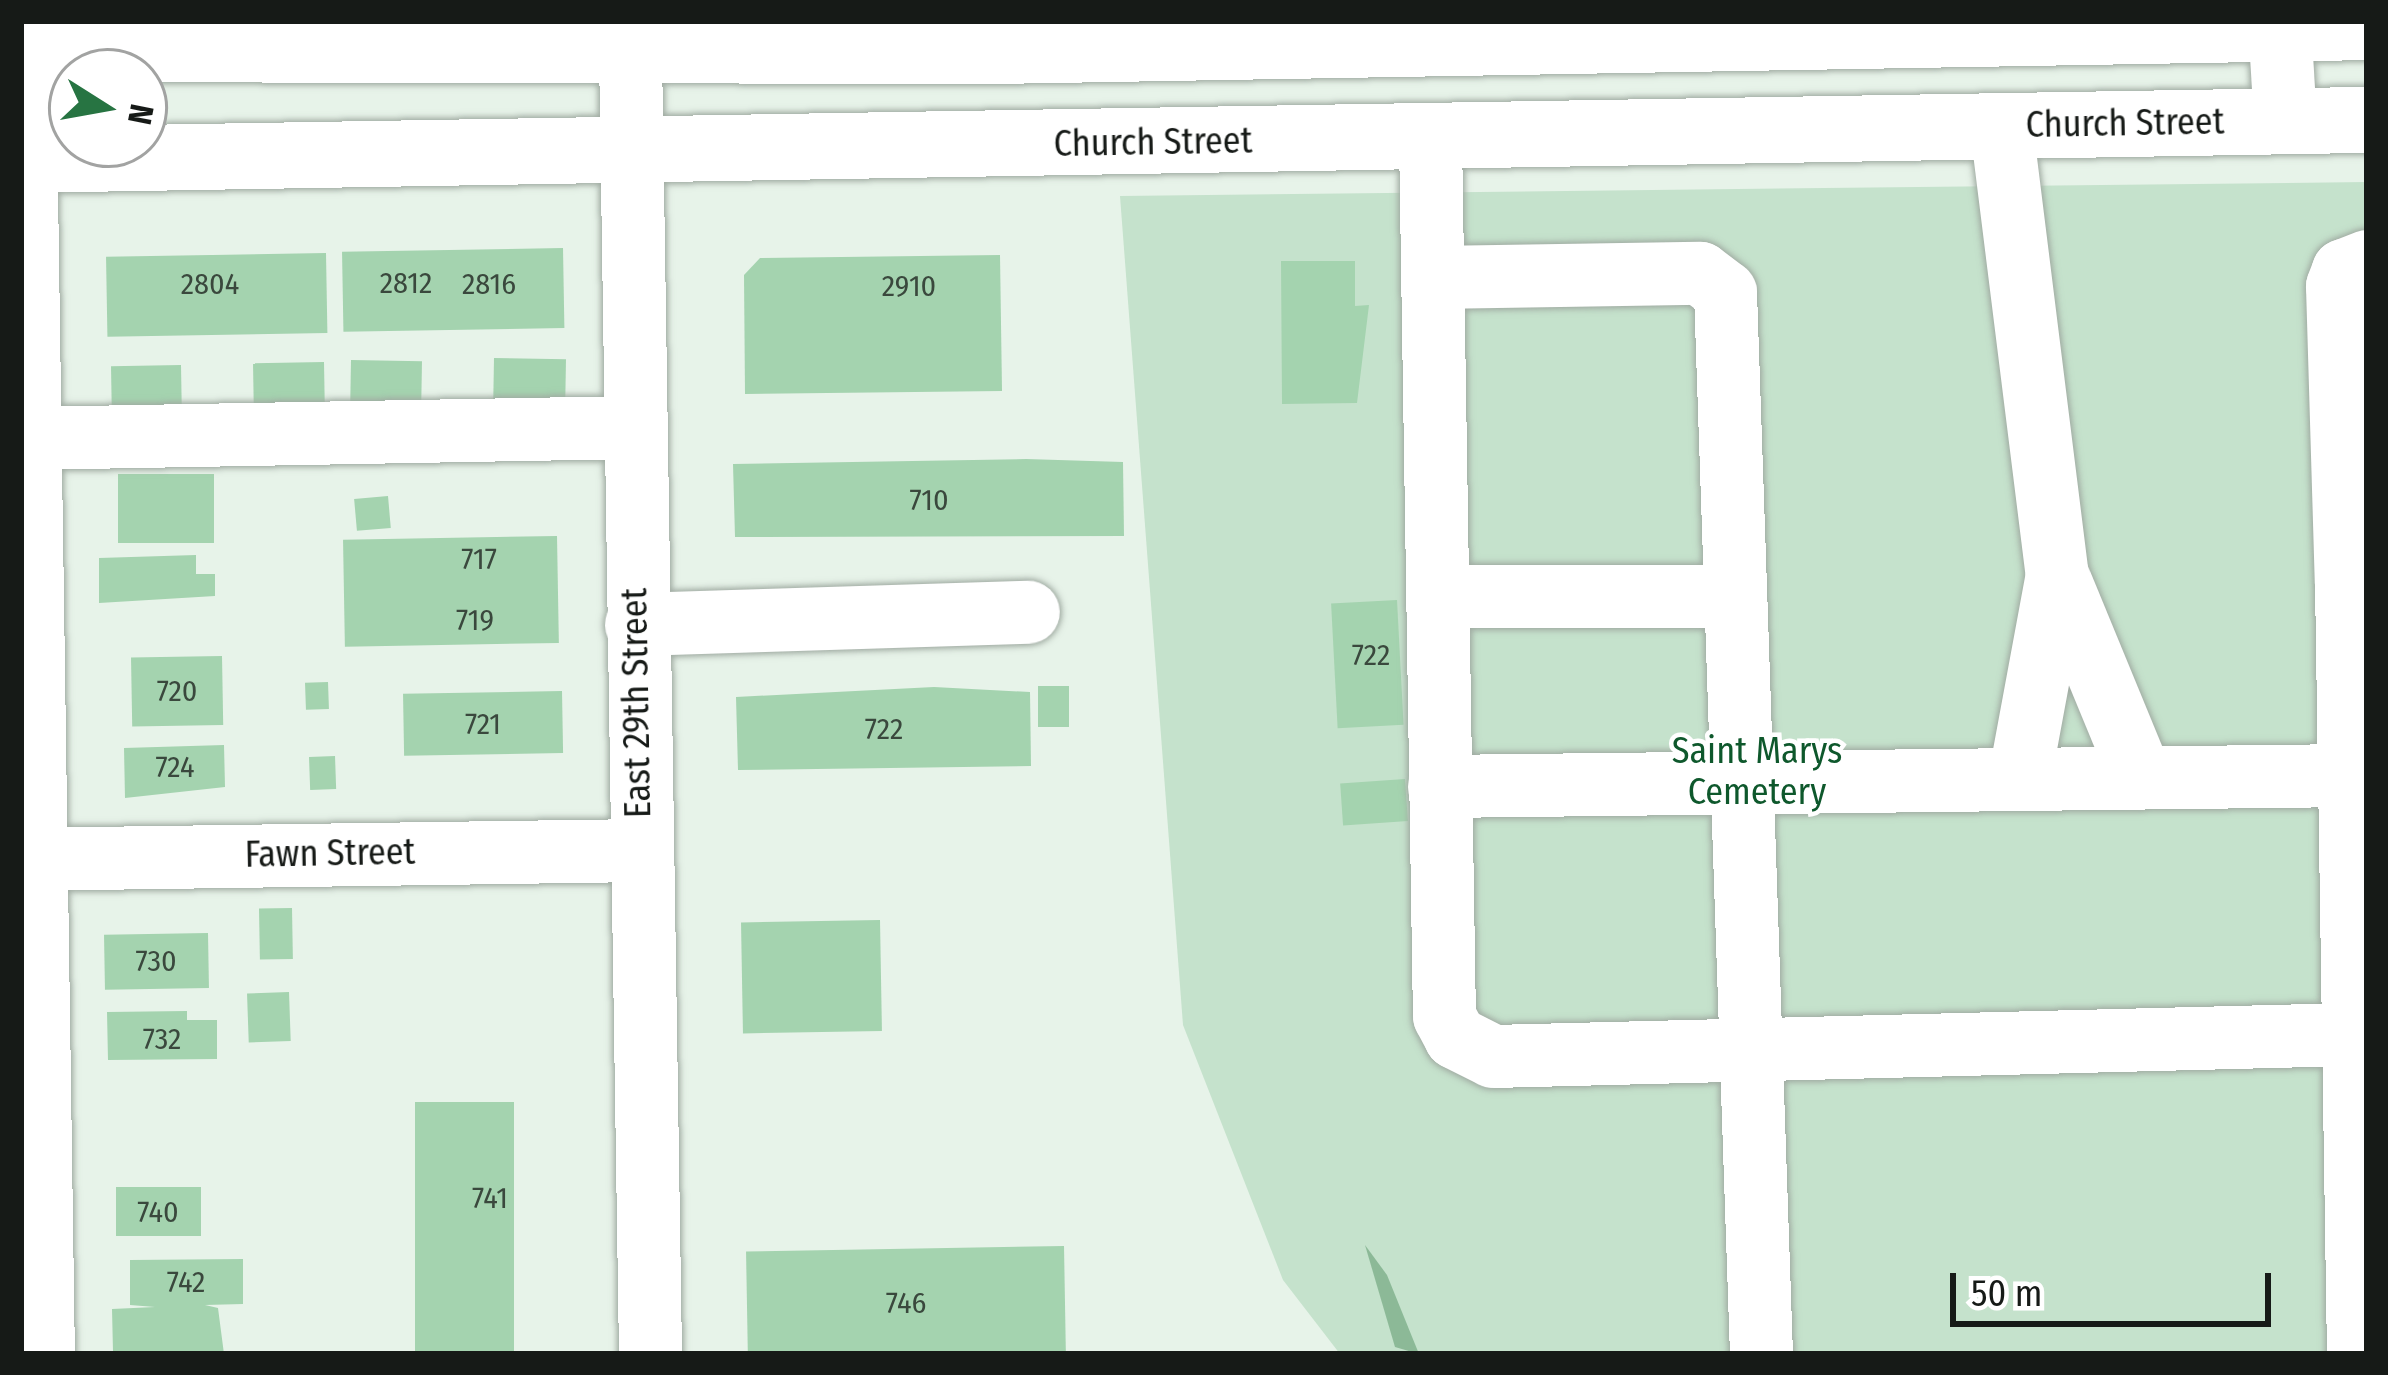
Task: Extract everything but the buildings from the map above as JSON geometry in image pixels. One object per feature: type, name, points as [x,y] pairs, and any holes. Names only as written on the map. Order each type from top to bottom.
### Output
[{"type":"main road","points":[[22,49],[630,52],[1018,36],[2367,28]]},
{"type":"main road","points":[[1395,33],[1430,139]]},
{"type":"main road","name":"Church Street","points":[[22,160],[2367,120]]},
{"type":"street","points":[[2280,25],[2285,121]]},
{"type":"street","points":[[22,49],[27,858],[43,1354]]},
{"type":"street","name":"East 29th Street","points":[[630,52],[650,1354]]},
{"type":"street","points":[[2001,127],[2057,574],[2140,776]]},
{"type":"street","points":[[1430,139],[1444,1016],[1455,1037],[1493,1056],[2353,1034]]},
{"type":"street","points":[[2358,1354],[2350,775],[2356,582],[2337,286],[2367,261]]},
{"type":"street","points":[[1434,277],[1716,280],[1727,305],[1734,783],[1761,1354]]},
{"type":"street","points":[[27,438],[633,428]]},
{"type":"street","points":[[2019,778],[2057,574]]},
{"type":"street","points":[[1437,596],[1731,596]]},
{"type":"street","points":[[636,624],[1028,612]]},
{"type":"street","points":[[1439,786],[2350,775]]},
{"type":"street","name":"Fawn Street","points":[[27,858],[640,850]]},
{"type":"green space","name":"Saint Marys Cemetery","points":[[2367,182],[2367,1354],[1340,1354],[1283,1280],[1183,1025],[1120,196]]},
{"type":"shaded area","points":[[1365,1245],[1387,1275],[1419,1354],[1395,1347]]}]
